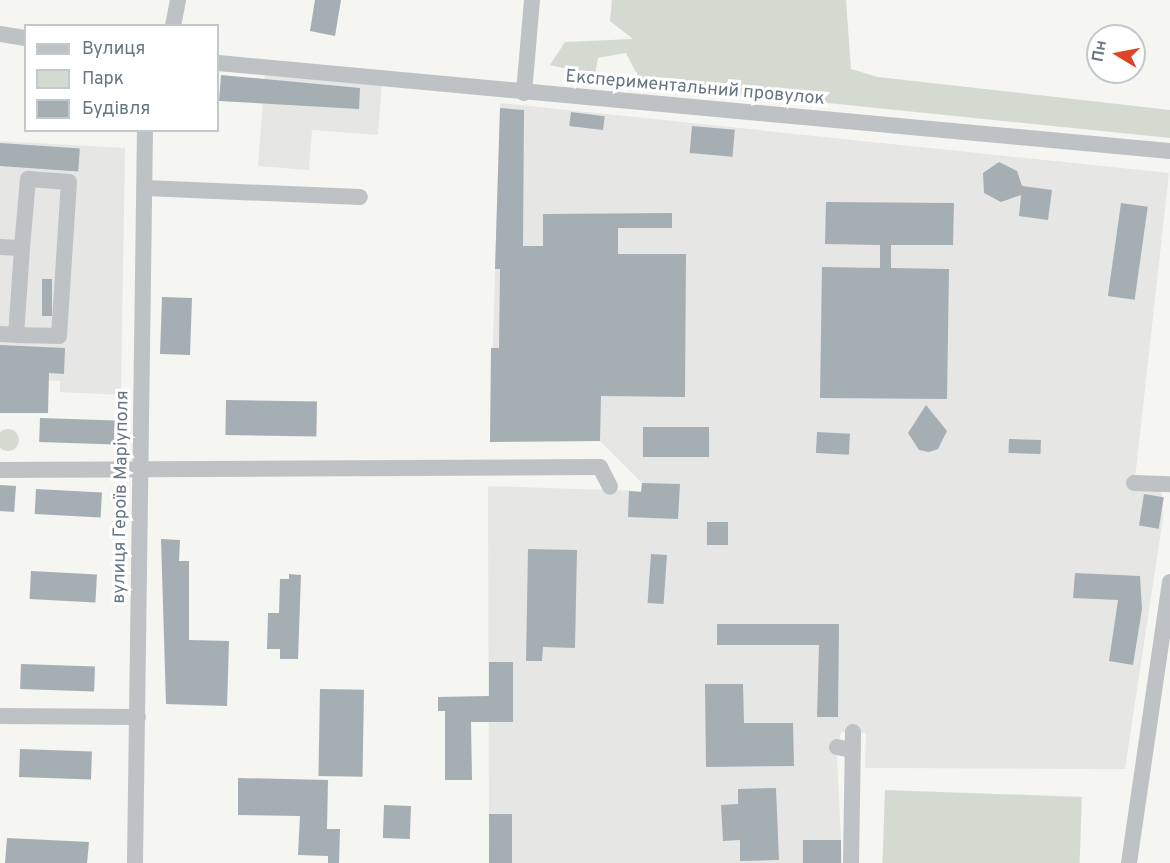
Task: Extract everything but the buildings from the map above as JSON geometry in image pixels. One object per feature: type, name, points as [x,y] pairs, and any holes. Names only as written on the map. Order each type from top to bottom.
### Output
[{"type":"street","points":[[173,24],[178,0]]},
{"type":"street","points":[[524,93],[532,0]]},
{"type":"street","points":[[0,34],[24,38]]},
{"type":"street","name":"Експериментальний провулок","points":[[219,63],[524,93],[546,102],[1170,151]]},
{"type":"street","name":"вулиця Героїв Маріуполя","points":[[135,863],[145,132]]},
{"type":"street","points":[[28,179],[69,182],[58,336],[8,334],[22,248],[28,179]]},
{"type":"street","points":[[145,188],[360,197]]},
{"type":"street","points":[[0,247],[22,248]]},
{"type":"street","points":[[0,471],[600,468],[610,487]]},
{"type":"street","points":[[1134,483],[1170,484]]},
{"type":"street","points":[[1129,863],[1170,582]]},
{"type":"street","points":[[0,716],[138,717]]},
{"type":"street","points":[[851,863],[845,749],[853,732]]},
{"type":"shaded area","points":[[265,73],[382,81],[378,135],[312,130],[309,170],[258,166]]},
{"type":"shaded area","points":[[500,103],[1169,173],[1134,488],[1162,491],[1163,518],[1125,769],[865,768],[866,733],[841,732],[837,753],[842,863],[489,863],[488,486],[641,491],[642,483],[600,441],[490,442]]},
{"type":"shaded area","points":[[0,141],[125,148],[121,395],[60,392],[60,381],[0,378]]},
{"type":"green space","points":[[612,0],[846,0],[851,69],[878,77],[1170,110],[1170,138],[642,84],[626,53],[598,58],[595,75],[550,65],[565,42],[633,39],[610,21]]},
{"type":"green space","points":[[8,429],[16,432],[18,436],[16,448],[8,451],[0,448],[0,432]]},
{"type":"green space","points":[[885,790],[1082,797],[1080,863],[882,863]]}]
